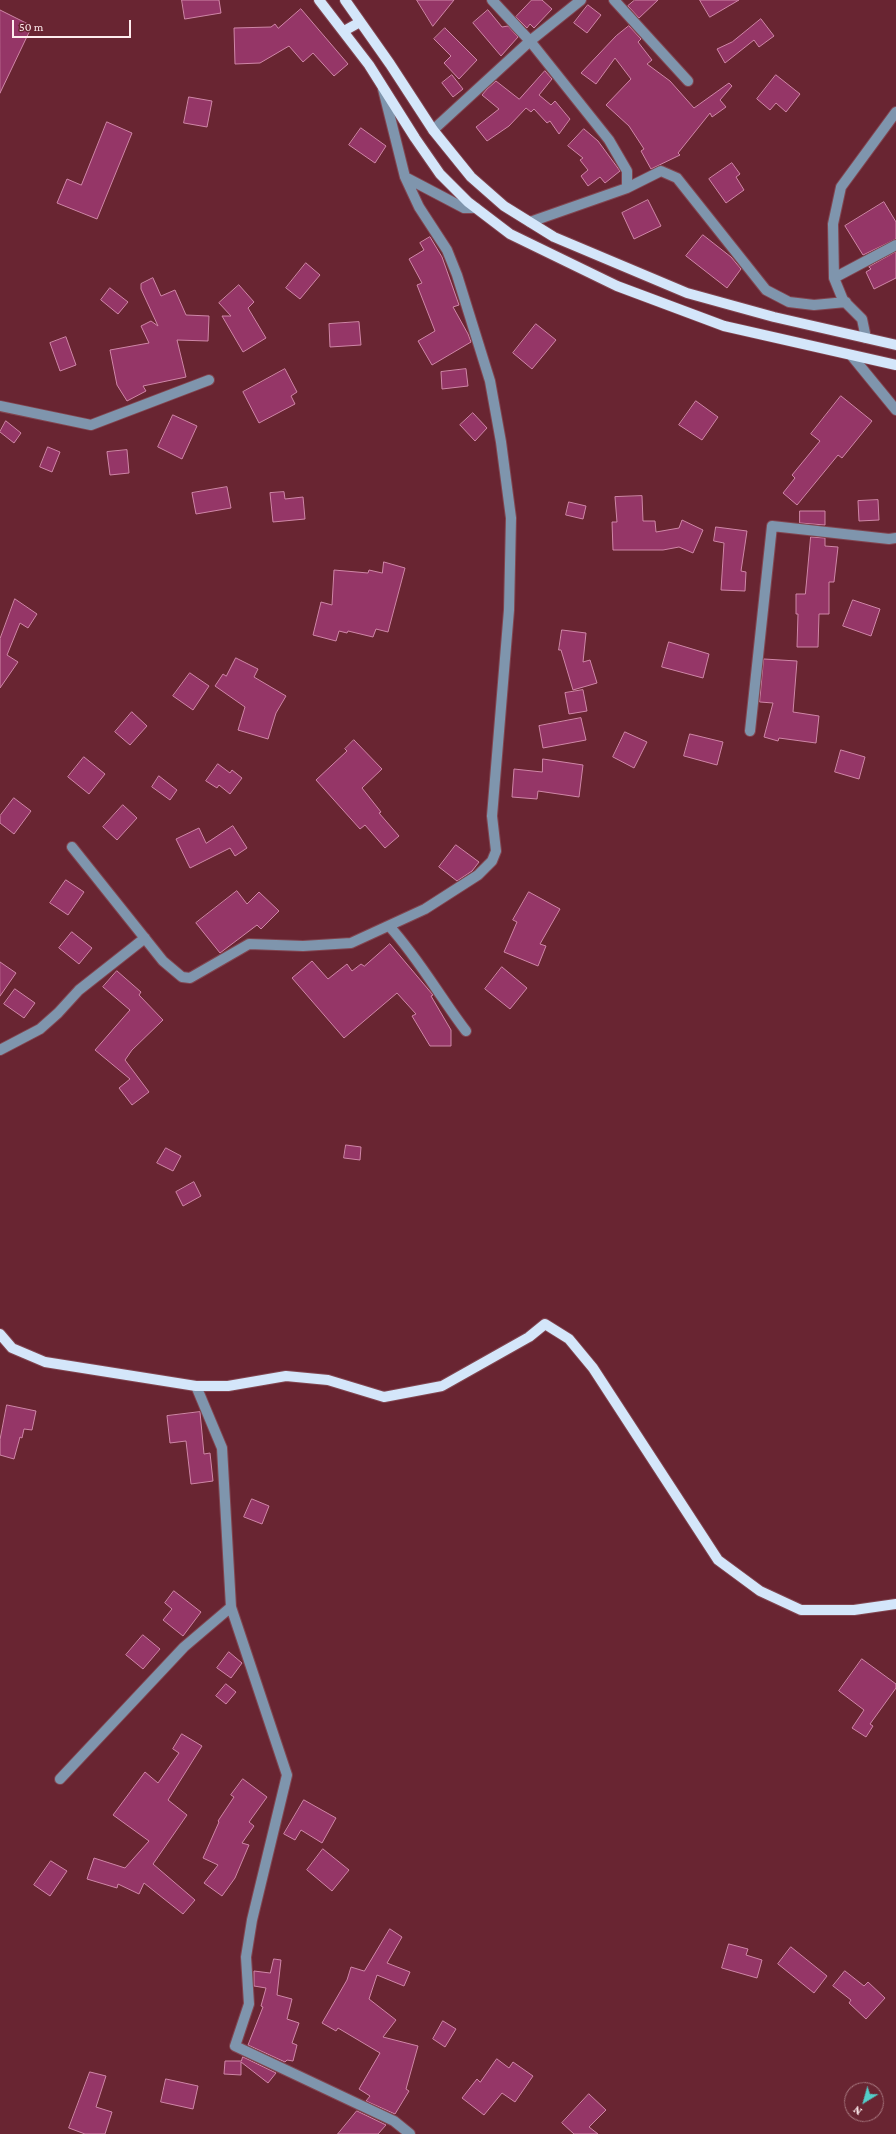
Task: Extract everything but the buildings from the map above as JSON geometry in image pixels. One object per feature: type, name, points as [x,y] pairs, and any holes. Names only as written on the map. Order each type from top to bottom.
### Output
[{"type":"main road","points":[[319,0],[369,65],[440,174],[476,208],[510,234],[552,256],[617,286],[724,326],[896,365]]},
{"type":"main road","points":[[345,0],[433,130],[471,178],[504,206],[554,237],[687,293],[774,317],[896,345]]},
{"type":"main road","points":[[344,32],[360,22]]},
{"type":"main road","points":[[0,1334],[12,1348],[45,1362],[196,1386],[228,1386],[286,1376],[328,1380],[384,1397],[442,1386],[528,1337],[545,1324],[570,1339],[593,1368],[718,1560],[760,1591],[800,1610],[854,1610],[896,1604]]},
{"type":"street","points":[[492,0],[530,41],[609,140],[627,171],[627,188]]},
{"type":"street","points":[[433,130],[530,41],[581,0]]},
{"type":"street","points":[[614,0],[688,81]]},
{"type":"street","points":[[72,847],[173,971],[182,977],[190,978],[249,944],[303,946],[351,943],[390,927],[425,909],[478,875],[492,861],[496,851],[492,816],[508,610],[512,518],[490,381],[457,275],[447,250],[419,208],[405,177],[382,87]]},
{"type":"street","points":[[866,338],[862,319],[846,302],[834,278],[833,224],[840,187],[896,112]]},
{"type":"street","points":[[530,222],[627,188],[661,171],[676,178],[766,290],[789,302],[814,305],[846,302]]},
{"type":"street","points":[[405,177],[464,208],[476,208]]},
{"type":"street","points":[[834,278],[896,245]]},
{"type":"street","points":[[851,354],[896,410]]},
{"type":"street","points":[[0,406],[90,425],[209,380]]},
{"type":"street","points":[[750,731],[772,526],[889,539],[896,538]]},
{"type":"street","points":[[390,927],[411,952],[447,1006],[466,1031]]},
{"type":"street","points":[[0,1050],[40,1029],[58,1014],[79,990],[145,938]]},
{"type":"street","points":[[196,1386],[222,1448],[231,1607],[287,1775],[252,1920],[246,1957],[249,2004],[235,2046],[394,2121],[410,2134]]},
{"type":"street","points":[[60,1779],[184,1647],[231,1607]]}]
